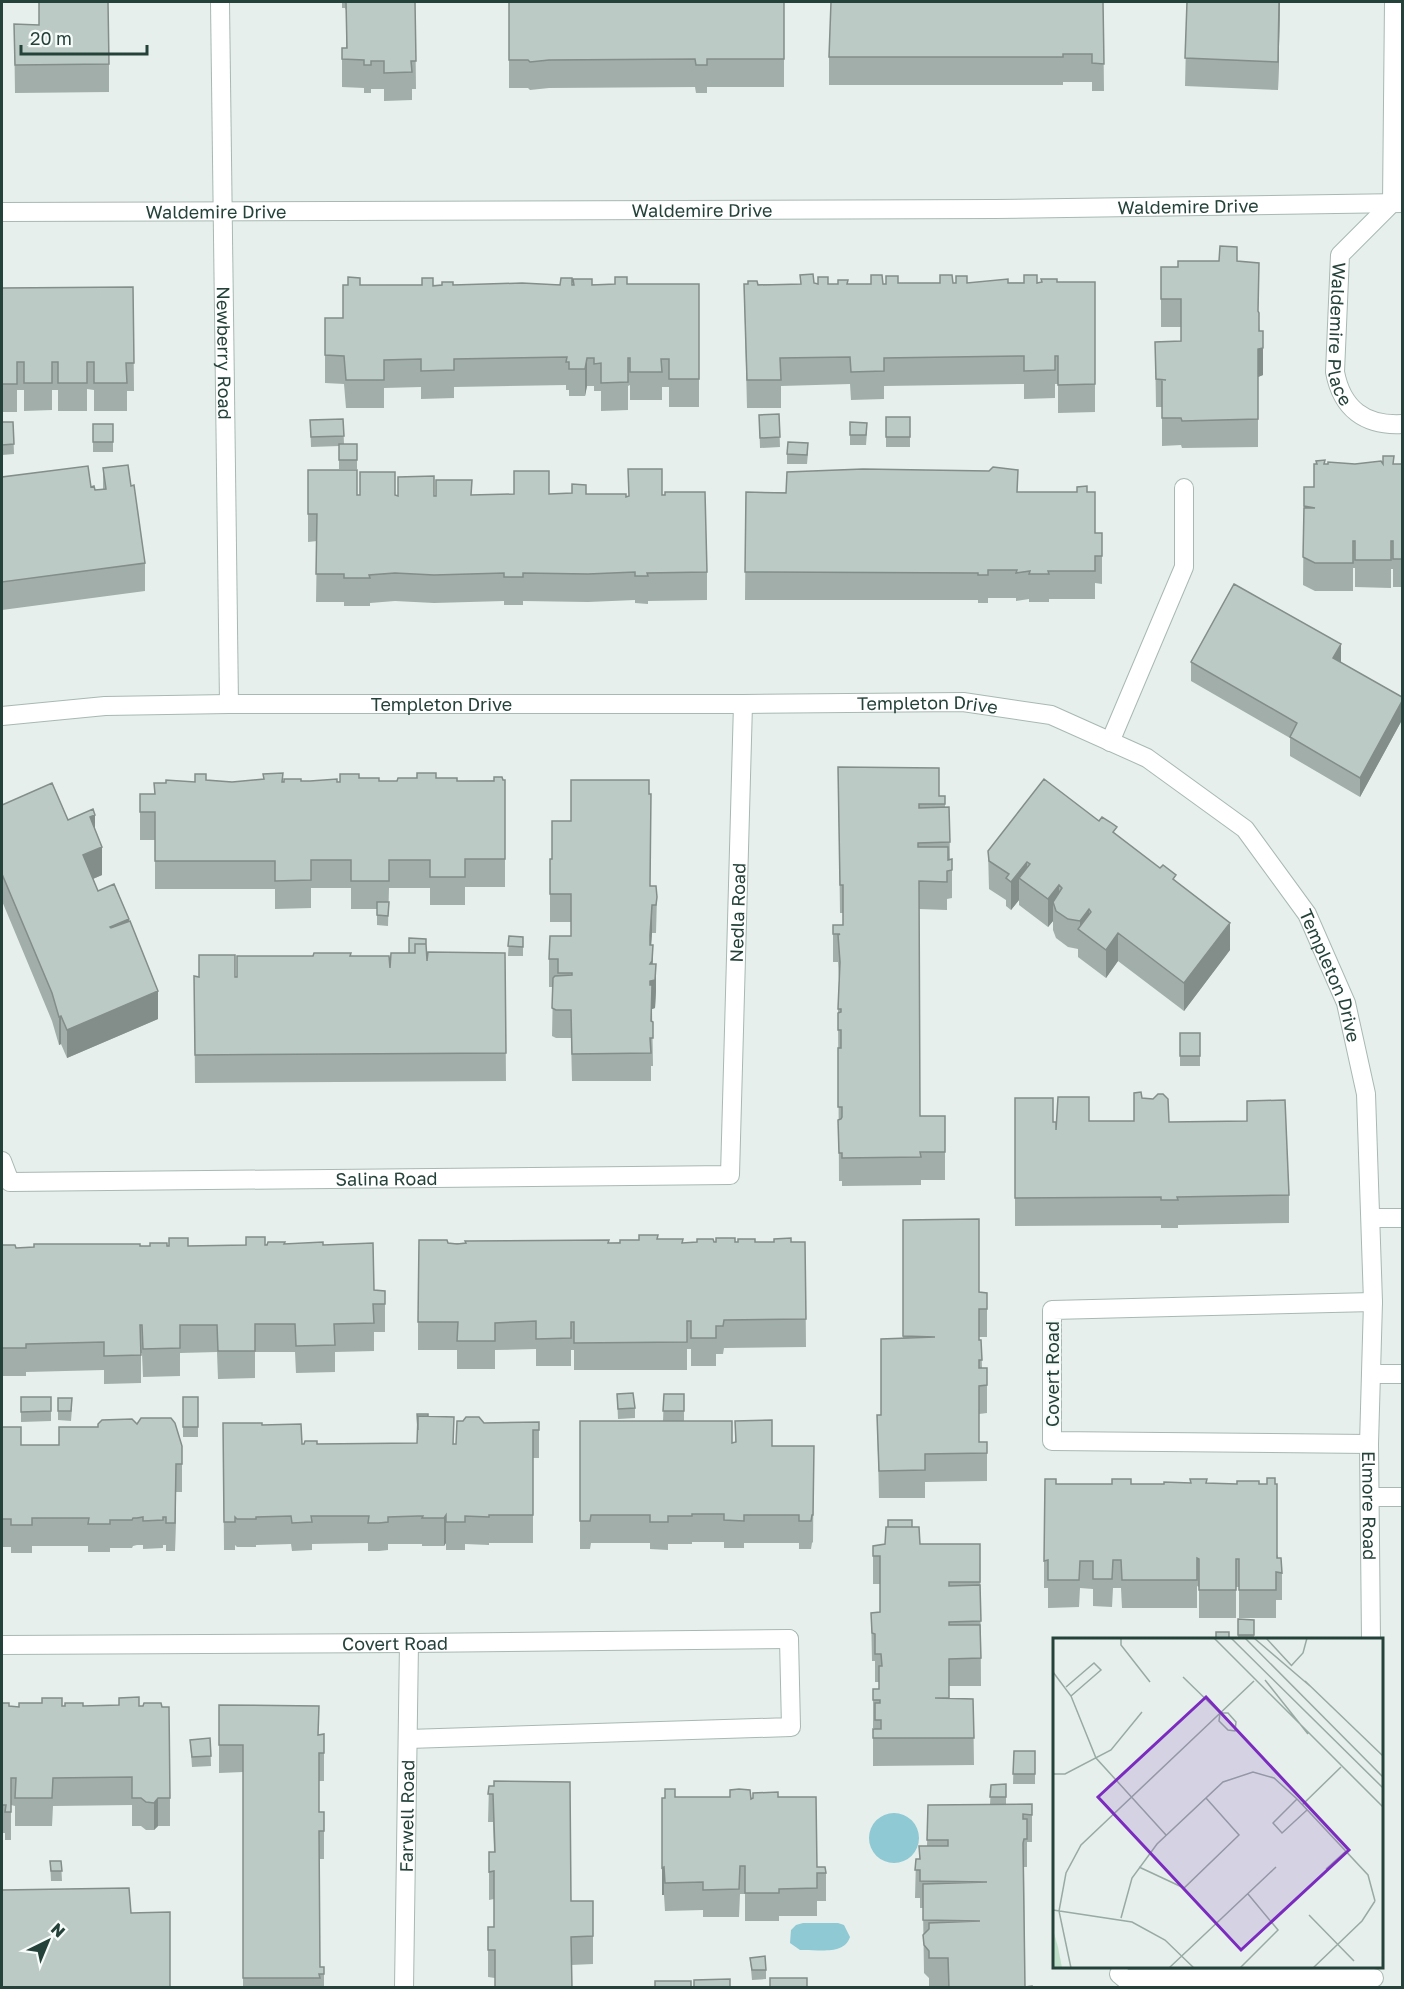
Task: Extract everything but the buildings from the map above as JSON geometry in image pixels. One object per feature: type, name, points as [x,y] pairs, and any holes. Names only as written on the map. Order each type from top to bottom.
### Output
[{"type":"street","name":"Newberry Road","points":[[220,2],[229,704]]},
{"type":"street","points":[[1394,2],[1399,206]]},
{"type":"street","name":"Waldemire Drive","points":[[2,212],[1399,206]]},
{"type":"street","name":"Waldemire Place","points":[[1399,206],[1340,255],[1335,372],[1338,388],[1358,413],[1372,421],[1388,425],[1402,424]]},
{"type":"street","points":[[1110,742],[1184,567],[1184,488]]},
{"type":"street","name":"Templeton Drive","points":[[2,716],[105,706],[229,704],[963,702],[1051,715],[1147,758],[1245,829],[1307,914],[1346,1003],[1366,1094],[1373,1302],[1372,1374]]},
{"type":"street","name":"Nedla Road","points":[[732,1120],[743,704]]},
{"type":"street","name":"Salina Road","points":[[2,1161],[10,1182],[730,1175],[732,1120]]},
{"type":"street","points":[[1371,1218],[1402,1218]]},
{"type":"street","name":"Covert Road","points":[[1369,1444],[1052,1441],[1052,1310],[1373,1302]]},
{"type":"street","points":[[1372,1374],[1402,1374]]},
{"type":"street","name":"Elmore Road","points":[[1371,1638],[1369,1444],[1372,1374]]},
{"type":"street","points":[[1370,1497],[1402,1497]]},
{"type":"street","name":"Covert Road","points":[[2,1645],[789,1639],[791,1727],[408,1739]]},
{"type":"street","name":"Farwell Road","points":[[404,1988],[409,1643]]},
{"type":"street","points":[[1119,1970],[1125,1979],[1374,1977]]},
{"type":"water","points":[[889,1813],[899,1813],[912,1820],[919,1833],[919,1843],[912,1856],[899,1863],[889,1863],[880,1859],[873,1852],[869,1843],[869,1833],[873,1824],[880,1817]]},
{"type":"water","points":[[803,1923],[838,1923],[844,1925],[850,1937],[847,1943],[836,1949],[800,1950],[790,1943],[791,1930]]}]
